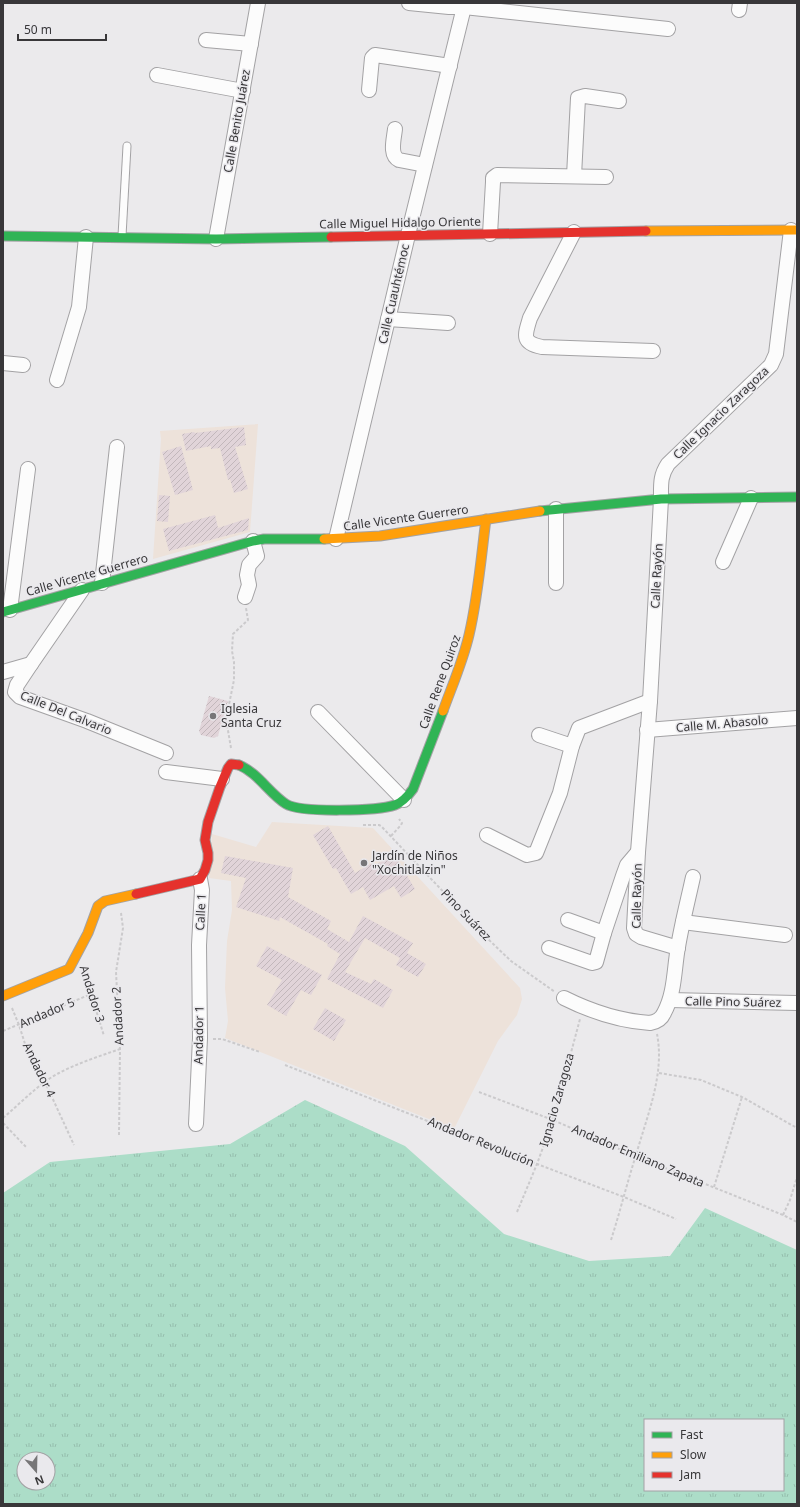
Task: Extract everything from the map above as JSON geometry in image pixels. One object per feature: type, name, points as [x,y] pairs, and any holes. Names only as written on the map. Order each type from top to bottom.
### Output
[{"type":"street","name":"Calle Benito Juárez","points":[[216,239],[258,3]]},
{"type":"street","points":[[409,3],[465,5],[668,29]]},
{"type":"street","name":"Calle Cuauhtémoc","points":[[336,539],[408,235],[465,5]]},
{"type":"street","points":[[206,40],[251,44]]},
{"type":"street","points":[[369,90],[372,58],[375,55],[450,66]]},
{"type":"street","points":[[157,75],[243,91]]},
{"type":"street","points":[[574,176],[578,98],[585,96],[619,101]]},
{"type":"street","points":[[395,129],[392,153],[395,158],[425,165]]},
{"type":"street","points":[[490,234],[494,176],[500,174],[606,177]]},
{"type":"street","name":"Calle Miguel Hidalgo Oriente","points":[[3,236],[216,239],[574,232],[794,230]]},
{"type":"street","name":"Calle Ignacio Zaragoza","points":[[661,499],[661,480],[663,472],[668,464],[770,365],[776,354],[794,230]]},
{"type":"street","points":[[574,232],[530,318],[525,336],[528,342],[542,347],[653,351]]},
{"type":"street","points":[[57,380],[79,308],[86,237]]},
{"type":"street","points":[[388,319],[448,323]]},
{"type":"street","points":[[3,363],[23,365]]},
{"type":"street","points":[[102,583],[117,447]]},
{"type":"street","points":[[6,611],[28,469]]},
{"type":"street","name":"Calle Vicente Guerrero","points":[[6,611],[264,539],[336,539],[380,536],[556,509],[661,499],[797,497]]},
{"type":"street","points":[[723,562],[751,498]]},
{"type":"street","name":"Calle Rayón","points":[[661,499],[650,701],[638,852],[634,928],[635,932],[641,937],[678,948]]},
{"type":"street","points":[[556,509],[556,584]]},
{"type":"street","name":"Calle Rene Quiroz","points":[[404,800],[413,789],[469,638],[474,614],[486,519]]},
{"type":"street","points":[[245,597],[249,585],[247,575],[249,565],[257,556],[253,541]]},
{"type":"street","name":"Calle Del Calvario","points":[[82,590],[30,664],[15,689],[15,692],[20,696],[166,753]]},
{"type":"street","points":[[3,672],[30,664]]},
{"type":"street","points":[[487,835],[527,855],[536,853],[560,793],[572,746],[579,728],[650,701]]},
{"type":"street","points":[[4,995],[69,969],[85,939],[98,906],[105,901],[200,879],[204,873],[208,860],[205,839],[222,780],[227,768],[234,763],[238,763],[244,767],[270,789],[281,801],[293,808],[315,810],[384,807],[393,806],[404,800],[318,712]]},
{"type":"street","name":"Calle M. Abasolo","points":[[647,730],[797,718]]},
{"type":"street","points":[[539,735],[572,746]]},
{"type":"street","points":[[166,772],[222,780]]},
{"type":"street","name":"Calle Rayón","points":[[549,948],[592,963],[597,961],[604,933],[627,865],[638,852]]},
{"type":"street","points":[[564,998],[583,1008],[621,1020],[654,1023],[660,1019],[664,1014],[670,1000],[678,948],[692,877]]},
{"type":"street","name":"Calle 1","points":[[199,945],[202,890],[200,879]]},
{"type":"street","points":[[568,920],[604,933]]},
{"type":"street","points":[[683,922],[785,935]]},
{"type":"street","name":"Andador 1","points":[[196,1124],[200,1038],[199,945]]},
{"type":"street","name":"Calle Pino Suárez","points":[[670,1000],[797,1003]]},
{"type":"lane","points":[[121,238],[126,146]]},
{"type":"path","points":[[234,763],[226,719],[234,680],[234,662],[232,651],[233,634],[248,620],[245,597]]},
{"type":"path","name":"Pino Suárez","points":[[376,826],[381,826],[488,939],[511,961],[564,998]]},
{"type":"path","name":"Andador 2","points":[[118,898],[123,928],[116,972],[120,1050],[119,1135]]},
{"type":"path","name":"Andador 3","points":[[85,973],[104,1036]]},
{"type":"path","name":"Andador 5","points":[[3,1031],[91,994]]},
{"type":"path","name":"Andador 4","points":[[4,995],[19,1025],[26,1048],[45,1082],[74,1145]]},
{"type":"path","name":"Ignacio Zaragoza","points":[[517,1212],[553,1120],[583,1008]]},
{"type":"path","points":[[611,1240],[659,1073],[658,1041],[654,1023]]},
{"type":"path","points":[[200,1038],[222,1040],[260,1052]]},
{"type":"path","points":[[3,1118],[45,1082],[59,1073],[100,1056],[120,1050]]},
{"type":"path","name":"Andador Revolución","points":[[285,1065],[624,1197],[676,1219]]},
{"type":"path","points":[[659,1073],[701,1080],[742,1097],[797,1128]]},
{"type":"path","name":"Andador Emiliano Zapata","points":[[478,1092],[553,1120],[636,1156],[797,1222]]},
{"type":"path","points":[[714,1188],[742,1097]]},
{"type":"path","points":[[3,1123],[27,1148]]},
{"type":"path","points":[[783,1215],[790,1200],[797,1177]]},
{"type":"shaded area","points":[[258,424],[250,532],[153,559],[161,439],[160,431]]},
{"type":"shaded area","points":[[272,822],[373,828],[520,988],[522,999],[517,1015],[498,1041],[454,1129],[225,1038],[228,1021],[225,988],[227,941],[232,910],[231,881],[209,878],[212,834],[256,847]]},
{"type":"green space","points":[[305,1100],[405,1146],[504,1234],[589,1261],[670,1256],[705,1208],[797,1250],[797,1504],[3,1504],[3,1193],[50,1162],[230,1144]]},
{"type":"building","points":[[244,427],[246,445],[235,447],[248,489],[234,493],[230,479],[228,480],[220,448],[211,449],[211,446],[186,451],[182,434]]},
{"type":"building","points":[[181,446],[193,490],[175,495],[162,452]]},
{"type":"building","points":[[159,495],[170,496],[168,522],[157,521]]},
{"type":"building","points":[[215,515],[218,528],[249,518],[248,530],[169,551],[163,529]]},
{"type":"building","name":"Iglesia Santa Cruz","points":[[209,696],[228,701],[218,736],[214,738],[201,735],[199,731]]},
{"type":"building","points":[[328,826],[355,873],[372,863],[374,866],[394,854],[415,889],[401,898],[394,886],[370,900],[363,887],[351,894],[336,868],[333,869],[313,835]]},
{"type":"building","points":[[225,856],[293,868],[288,897],[331,921],[327,929],[349,942],[363,916],[413,943],[407,953],[426,964],[418,977],[396,965],[400,958],[365,938],[345,972],[371,984],[374,979],[393,990],[383,1008],[327,979],[340,954],[327,946],[328,944],[280,917],[279,921],[236,907],[246,878],[221,873]]},
{"type":"building","points":[[267,946],[322,975],[311,995],[301,990],[286,1016],[267,1005],[282,980],[256,966]]},
{"type":"building","points":[[325,1008],[346,1020],[334,1041],[313,1029]]},
{"type":"traffic: fast","points":[[3,236],[216,239],[331,237]]},
{"type":"traffic: fast","points":[[540,511],[661,499],[797,497]]},
{"type":"traffic: fast","points":[[3,612],[253,541],[264,539],[324,539]]},
{"type":"traffic: fast","points":[[239,765],[252,773],[286,804],[294,807],[322,810],[357,810],[395,805],[405,798],[413,789],[443,711]]},
{"type":"traffic: slow","points":[[646,231],[797,230]]},
{"type":"traffic: slow","points":[[324,539],[380,536],[540,511]]},
{"type":"traffic: slow","points":[[443,711],[467,645],[477,592],[486,519]]},
{"type":"traffic: slow","points":[[3,996],[69,969],[88,933],[98,906],[105,901],[136,894]]},
{"type":"traffic: jam","points":[[331,237],[646,231]]},
{"type":"traffic: jam","points":[[136,894],[200,879],[208,860],[205,840],[208,822],[228,768],[231,764],[239,765]]},
{"type":"place","name":"Iglesia Santa Cruz","points":[[213,716]]},
{"type":"place","name":"Jardín de Niños \"Xochitlalzin\"","points":[[364,863]]}]
